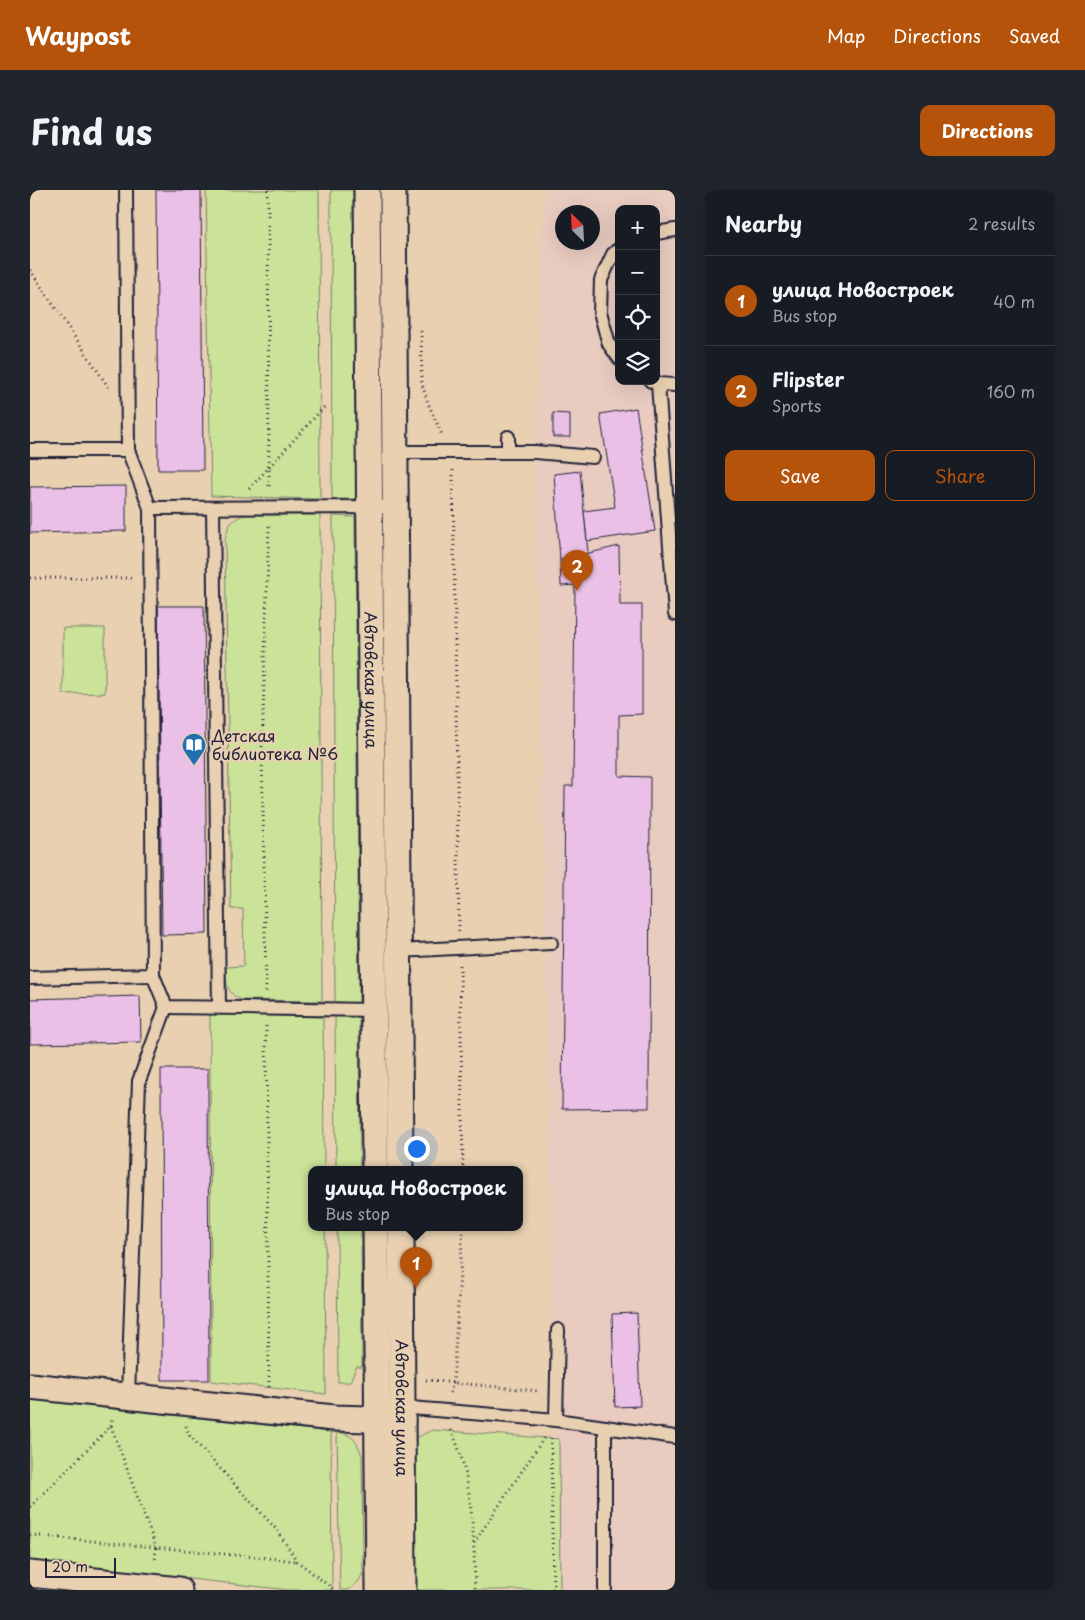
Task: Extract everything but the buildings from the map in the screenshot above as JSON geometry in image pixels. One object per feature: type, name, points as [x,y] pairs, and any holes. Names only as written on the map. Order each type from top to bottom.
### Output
[{"type":"street","name":"Автовская улица","points":[[367,190],[375,1166]]},
{"type":"street","name":"Автовская улица","points":[[393,190],[400,1166]]},
{"type":"street","name":"Автовская улица","points":[[376,1231],[379,1590]]},
{"type":"street","name":"Автовская улица","points":[[401,1231],[403,1590]]},
{"type":"street","points":[[30,1386],[334,1418],[377,1412],[402,1414]]},
{"type":"street","points":[[30,1574],[179,1590]]},
{"type":"lane","points":[[126,190],[128,450],[150,508],[152,578],[153,975],[166,1008],[139,1081],[128,1396]]},
{"type":"lane","points":[[660,232],[675,230]]},
{"type":"lane","points":[[615,352],[609,344],[600,312],[601,280],[612,254],[618,250]]},
{"type":"lane","points":[[660,384],[675,385]]},
{"type":"lane","points":[[655,385],[675,614]]},
{"type":"lane","points":[[508,437],[508,452]]},
{"type":"lane","points":[[30,450],[128,450]]},
{"type":"lane","points":[[369,452],[535,452],[593,457]]},
{"type":"lane","points":[[150,508],[396,507]]},
{"type":"lane","points":[[213,508],[218,1007]]},
{"type":"lane","points":[[399,951],[551,943]]},
{"type":"lane","points":[[30,978],[153,975]]},
{"type":"lane","points":[[166,1008],[399,1010]]},
{"type":"lane","points":[[554,1424],[558,1330]]},
{"type":"lane","points":[[402,1414],[605,1426],[675,1437]]},
{"type":"lane","points":[[605,1426],[605,1590]]},
{"type":"path","points":[[268,190],[269,508],[262,747],[269,1395]]},
{"type":"path","points":[[30,270],[128,416]]},
{"type":"path","points":[[421,326],[422,384],[449,452],[454,474],[463,1166]]},
{"type":"path","points":[[232,508],[325,406]]},
{"type":"path","points":[[30,578],[152,578]]},
{"type":"path","points":[[453,1383],[463,1231]]},
{"type":"path","points":[[425,1380],[543,1391]]},
{"type":"path","points":[[112,1418],[111,1426],[154,1542]]},
{"type":"path","points":[[187,1418],[186,1426],[190,1436],[277,1530],[297,1561],[334,1590]]},
{"type":"path","points":[[448,1424],[463,1466],[470,1500],[474,1544],[475,1590]]},
{"type":"path","points":[[474,1544],[554,1424]]},
{"type":"path","points":[[553,1590],[554,1424]]},
{"type":"path","points":[[30,1507],[111,1426]]},
{"type":"path","points":[[30,1535],[297,1561]]},
{"type":"shaded area","points":[[544,190],[675,190],[675,1590],[559,1590],[535,452]]},
{"type":"green space","points":[[206,190],[319,190],[320,499],[211,496]]},
{"type":"green space","points":[[331,190],[353,190],[356,499],[332,499]]},
{"type":"green space","points":[[243,515],[320,515],[322,1001],[242,1000],[230,991],[227,982],[226,967],[244,966],[243,909],[231,909],[225,540],[230,524]]},
{"type":"green space","points":[[333,516],[355,517],[359,1003],[335,1002]]},
{"type":"green space","points":[[63,628],[105,628],[105,693],[63,694]]},
{"type":"green space","points":[[210,1014],[323,1017],[324,1166],[308,1166],[308,1231],[325,1231],[326,1394],[211,1381]]},
{"type":"green space","points":[[335,1016],[359,1017],[360,1166],[336,1166]]},
{"type":"green space","points":[[337,1231],[361,1231],[362,1367],[356,1367],[350,1382],[338,1382]]},
{"type":"green space","points":[[30,1400],[331,1432],[332,1590],[289,1590],[30,1561]]},
{"type":"green space","points":[[432,1430],[559,1439],[560,1590],[416,1590],[414,1439]]},
{"type":"green space","points":[[337,1432],[347,1434],[354,1439],[362,1456],[363,1573],[358,1582],[349,1590],[340,1590]]},
{"type":"place","name":"Flipster","points":[[577,591]]},
{"type":"place","name":"Детская библиотека №6","points":[[194,766]]},
{"type":"place","name":"улица Новостроек","points":[[416,1288]]}]
